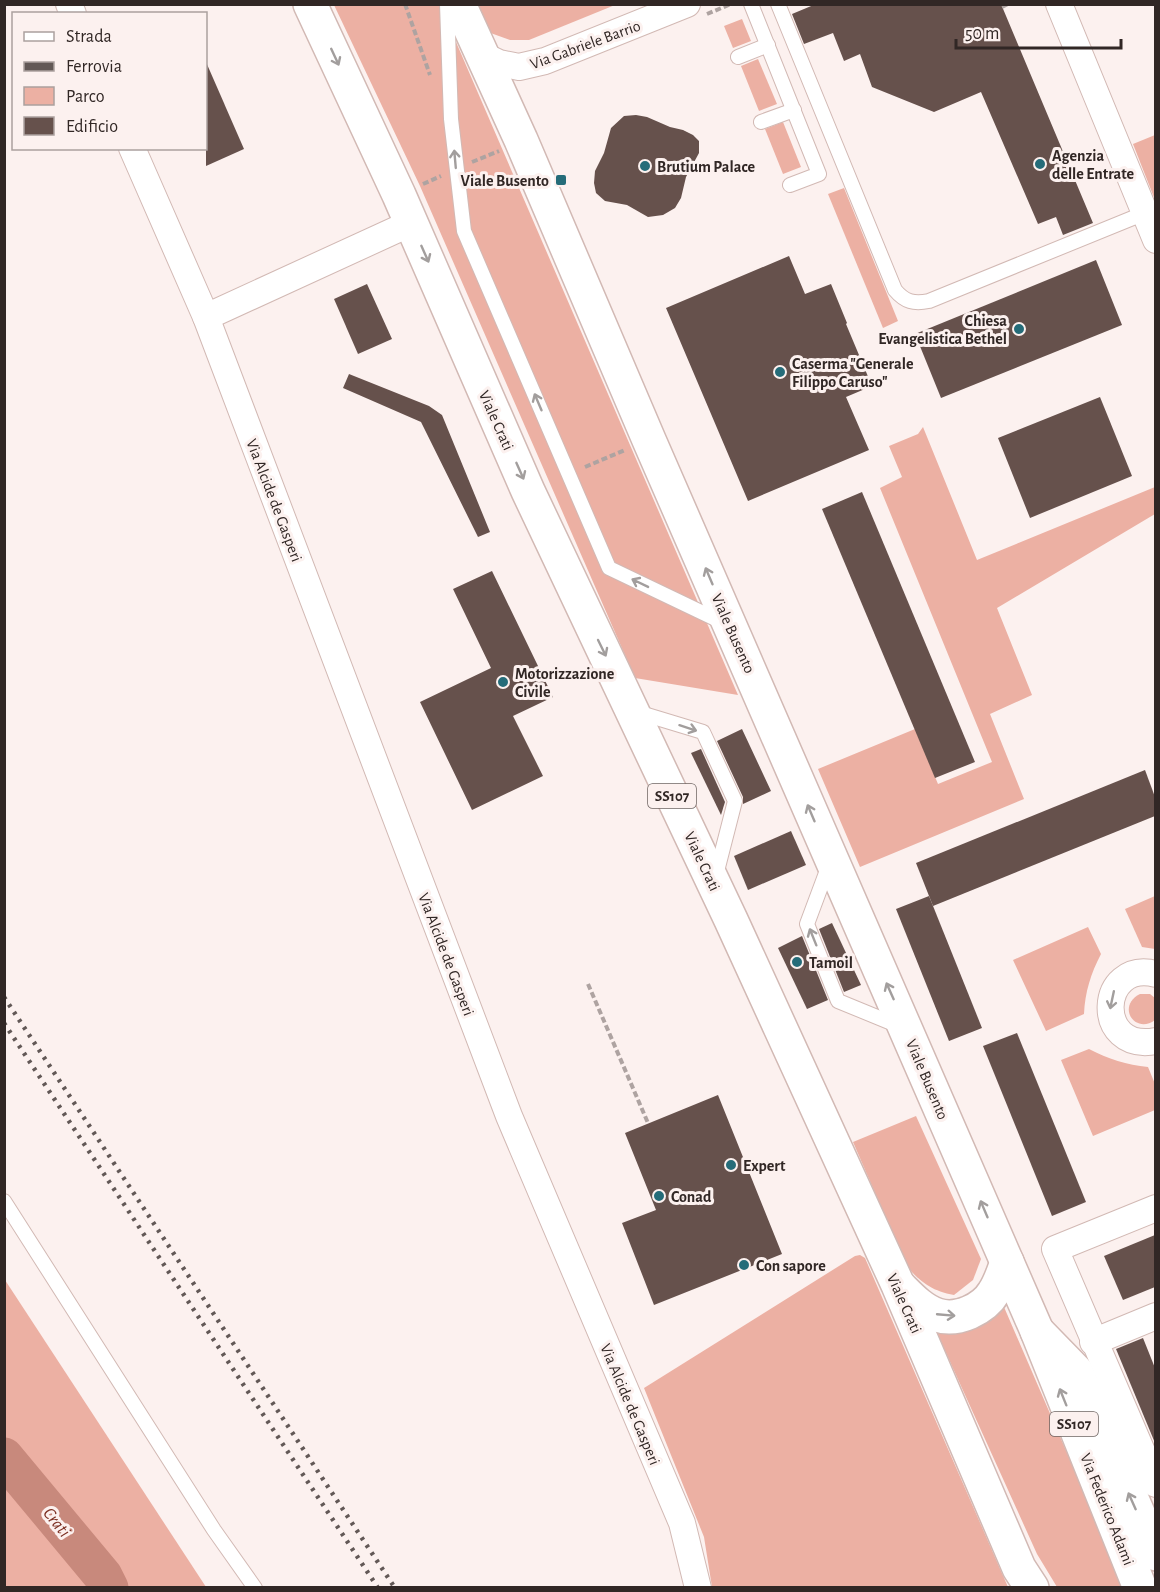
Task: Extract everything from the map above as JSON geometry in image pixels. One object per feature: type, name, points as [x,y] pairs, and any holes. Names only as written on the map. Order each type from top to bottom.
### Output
[{"type":"main road","name":"Viale Crati","points":[[310,4],[411,223],[528,491],[713,883],[898,1285],[1026,1581]]},
{"type":"main road","name":"Viale Busento","points":[[459,4],[526,151],[1007,1262]]},
{"type":"main road","points":[[898,1285],[921,1307],[938,1316],[963,1315],[981,1307],[993,1295],[1001,1281],[1007,1262]]},
{"type":"main road","name":"Via Federico Adami","points":[[1007,1262],[1140,1587]]},
{"type":"main road","name":"Via Federico Adami","points":[[1037,1331],[1076,1371],[1155,1554]]},
{"type":"street","name":"Via Gabriele Barrio","points":[[482,55],[519,68],[545,61],[687,4]]},
{"type":"street","points":[[1059,4],[1155,240]]},
{"type":"street","name":"Via Alcide de Gasperi","points":[[133,150],[206,317],[508,1116],[682,1523],[698,1587]]},
{"type":"street","points":[[206,317],[270,297],[411,223]]},
{"type":"street","points":[[1155,974],[1141,972],[1129,976],[1119,983],[1110,1005],[1113,1022],[1125,1036],[1146,1043],[1155,1041]]},
{"type":"street","points":[[1155,1208],[1055,1248],[1155,1484]]},
{"type":"street","points":[[1093,1342],[1155,1316]]},
{"type":"lane","points":[[447,4],[451,118],[464,231],[609,568],[731,627]]},
{"type":"lane","points":[[751,4],[819,174],[790,185]]},
{"type":"lane","points":[[777,4],[872,228],[895,290],[908,302],[929,301],[1145,213]]},
{"type":"lane","points":[[738,57],[768,45]]},
{"type":"lane","points":[[761,122],[794,110]]},
{"type":"lane","points":[[632,710],[703,732],[735,801],[713,883]]},
{"type":"lane","points":[[831,859],[807,924],[838,1001],[907,1029]]},
{"type":"lane","points":[[4,1201],[208,1520],[255,1587]]},
{"type":"path","points":[[1002,7],[1008,4]]},
{"type":"path","points":[[569,474],[631,448]]},
{"type":"path","points":[[588,984],[648,1123]]},
{"type":"green space","points":[[334,5],[440,5],[738,695],[635,678],[420,186]]},
{"type":"green space","points":[[473,5],[615,5],[529,40],[510,40],[485,31]]},
{"type":"green space","points":[[742,19],[751,41],[733,48],[724,26]]},
{"type":"green space","points":[[758,59],[777,104],[759,111],[741,66]]},
{"type":"green space","points":[[783,122],[801,167],[783,174],[765,129]]},
{"type":"green space","points":[[1155,135],[1155,200],[1133,144]]},
{"type":"green space","points":[[844,188],[898,321],[883,328],[828,194]]},
{"type":"green space","points":[[923,427],[977,560],[1155,487],[1155,514],[997,608],[1032,695],[990,714],[1024,799],[860,867],[818,769],[915,729],[938,784],[992,762],[880,488],[902,477],[889,446],[918,434]]},
{"type":"green space","points":[[1155,896],[1155,949],[1142,947],[1125,909]]},
{"type":"green space","points":[[1088,927],[1101,954],[1089,983],[1084,1014],[1046,1031],[1013,960]]},
{"type":"green space","points":[[1140,994],[1150,994],[1155,998],[1155,1020],[1148,1024],[1135,1022],[1129,1011],[1129,1005]]},
{"type":"green space","points":[[1089,1049],[1118,1061],[1148,1067],[1155,1084],[1155,1110],[1093,1136],[1061,1060]]},
{"type":"green space","points":[[916,1116],[981,1259],[973,1280],[954,1295],[928,1286],[907,1267],[853,1142]]},
{"type":"green space","points":[[860,1255],[865,1258],[1008,1587],[712,1587],[704,1537],[644,1388]]},
{"type":"green space","points":[[5,1280],[206,1587],[5,1587]]},
{"type":"green space","points":[[1004,1307],[1125,1587],[1057,1587],[1037,1554],[937,1333],[974,1329],[988,1321]]},
{"type":"building","name":"Agenzia delle Entrate","points":[[816,4],[1001,4],[1093,223],[1063,235],[1056,217],[1038,224],[981,92],[934,112],[872,87],[860,54],[844,61],[833,33],[804,44],[792,14]]},
{"type":"building","points":[[207,64],[244,149],[206,166],[207,150]]},
{"type":"building","name":"Brutium Palace","points":[[636,115],[683,130],[699,141],[699,153],[686,177],[681,198],[675,208],[663,215],[648,217],[627,205],[605,201],[596,193],[595,171],[604,153],[611,128],[624,116]]},
{"type":"building","name":"Caserma \"Generale Filippo Caruso\"","points":[[789,256],[805,294],[831,284],[872,386],[846,397],[869,450],[748,501],[666,308]]},
{"type":"building","name":"Chiesa Evangelistica Bethel","points":[[1096,260],[1122,325],[941,398],[915,334]]},
{"type":"building","points":[[367,284],[392,339],[358,354],[334,299]]},
{"type":"building","points":[[349,374],[429,406],[442,415],[490,532],[478,537],[421,422],[343,388]]},
{"type":"building","points":[[1100,397],[1132,476],[1030,518],[998,438]]},
{"type":"building","points":[[862,492],[975,762],[935,778],[822,509]]},
{"type":"building","name":"Motorizzazione Civile","points":[[492,571],[553,697],[513,716],[543,776],[472,810],[420,702],[491,668],[453,589]]},
{"type":"building","points":[[742,729],[771,791],[743,804],[743,797],[717,741]]},
{"type":"building","points":[[701,749],[725,802],[721,815],[691,753]]},
{"type":"building","points":[[1145,770],[1155,797],[1155,816],[933,906],[916,863]]},
{"type":"building","points":[[791,831],[806,865],[748,890],[734,856]]},
{"type":"building","points":[[929,896],[982,1028],[949,1041],[896,909]]},
{"type":"building","points":[[832,923],[861,985],[844,992],[819,929]]},
{"type":"building","points":[[802,936],[828,1000],[807,1009],[778,948]]},
{"type":"building","points":[[1017,1033],[1086,1202],[1052,1216],[983,1046]]},
{"type":"building","points":[[718,1095],[782,1254],[654,1305],[622,1223],[656,1210],[625,1133]]},
{"type":"building","points":[[1155,1235],[1155,1287],[1123,1300],[1104,1256]]},
{"type":"building","points":[[1143,1338],[1155,1368],[1155,1443],[1116,1349]]},
{"type":"waterway","name":"Crati","points":[[4,1457],[103,1576],[109,1588]]},
{"type":"railway","points":[[4,997],[395,1588]]},
{"type":"railway","points":[[4,1023],[378,1588]]},
{"type":"place","name":"Agenzia delle Entrate","points":[[1040,164]]},
{"type":"place","name":"Brutium Palace","points":[[645,166]]},
{"type":"place","name":"Viale Busento","points":[[561,180]]},
{"type":"place","name":"Chiesa Evangelistica Bethel","points":[[1019,329]]},
{"type":"place","name":"Caserma \"Generale Filippo Caruso\"","points":[[780,372]]},
{"type":"place","name":"Motorizzazione Civile","points":[[503,682]]},
{"type":"place","name":"Tamoil","points":[[797,962]]},
{"type":"place","name":"Expert","points":[[731,1165]]},
{"type":"place","name":"Conad","points":[[659,1196]]},
{"type":"place","name":"Con sapore","points":[[744,1265]]}]
